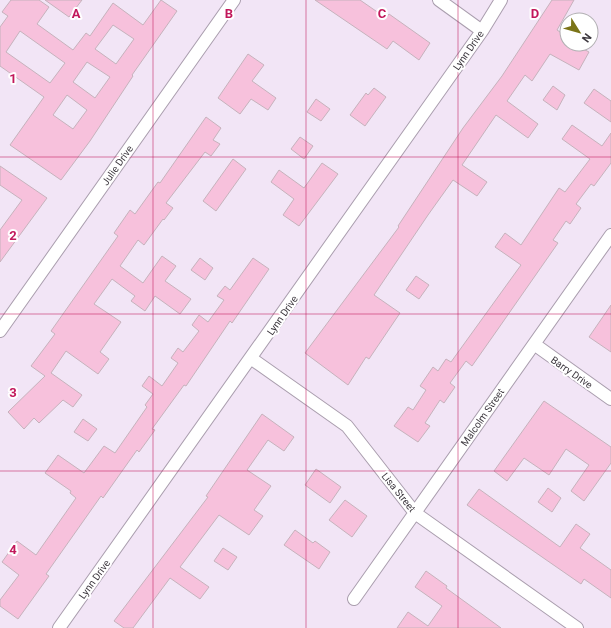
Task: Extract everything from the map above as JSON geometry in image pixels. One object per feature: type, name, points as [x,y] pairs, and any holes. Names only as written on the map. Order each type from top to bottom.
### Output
[{"type":"street","name":"Julie Drive","points":[[0,331],[234,0]]},
{"type":"street","points":[[439,0],[482,31]]},
{"type":"street","name":"Lynn Drive","points":[[59,628],[252,359],[482,31],[501,0]]},
{"type":"street","name":"Malcolm Street","points":[[354,599],[611,235]]},
{"type":"street","name":"Barry Drive","points":[[534,344],[611,399]]},
{"type":"street","name":"Lisa Street","points":[[252,359],[347,426],[415,513],[577,628]]},
{"type":"building","points":[[11,0],[39,0],[49,7],[37,24],[73,50],[86,33],[90,36],[113,3],[143,25],[161,0],[177,11],[132,75],[133,76],[90,141],[61,180],[10,145],[44,97],[0,66],[0,27],[8,16],[2,12]],"holes":[[[113,25],[134,39],[116,64],[95,49]],[[20,31],[65,63],[50,83],[6,52]],[[87,62],[110,77],[95,98],[73,82]],[[67,95],[87,110],[73,129],[53,115]]]},
{"type":"building","points":[[45,0],[82,0],[69,17]]},
{"type":"building","points":[[315,0],[360,0],[386,18],[389,14],[430,43],[419,60],[393,41],[387,49]]},
{"type":"building","points":[[552,0],[574,0],[567,12],[559,12],[559,26],[557,30],[559,31],[559,52],[589,52],[579,70],[550,54],[532,81],[525,75],[507,101],[538,124],[528,138],[496,115],[462,165],[487,182],[477,196],[453,180],[428,215],[374,295],[400,313],[369,359],[366,357],[348,385],[305,353],[399,227],[398,226],[463,128],[502,76]]},
{"type":"building","points":[[248,54],[264,65],[252,81],[276,98],[268,110],[251,99],[240,114],[218,98]]},
{"type":"building","points":[[553,86],[565,95],[557,110],[543,100]]},
{"type":"building","points":[[374,88],[386,97],[365,126],[350,115],[366,93],[368,95]]},
{"type":"building","points":[[594,89],[611,101],[611,122],[584,103]]},
{"type":"building","points":[[316,99],[330,109],[321,121],[307,112]]},
{"type":"building","points":[[206,117],[221,128],[213,140],[220,144],[211,156],[205,152],[166,203],[173,208],[144,245],[138,240],[120,266],[143,283],[162,256],[176,266],[165,281],[191,299],[180,314],[155,296],[145,311],[131,301],[135,296],[112,279],[94,304],[121,322],[100,352],[109,359],[98,374],[66,351],[51,373],[82,395],[73,407],[63,400],[39,423],[34,418],[24,429],[8,412],[45,376],[31,366],[55,334],[51,331],[118,236],[114,233],[130,210],[135,214],[158,182],[160,183]]},
{"type":"building","points":[[572,125],[602,146],[611,133],[611,163],[594,186],[591,184],[576,204],[581,208],[570,224],[566,221],[553,240],[558,243],[472,366],[466,361],[450,383],[455,387],[444,403],[440,400],[425,423],[430,426],[418,442],[394,426],[408,407],[413,410],[426,390],[420,386],[433,367],[438,371],[446,359],[451,362],[521,265],[495,247],[505,233],[521,245],[559,188],[565,192],[590,159],[562,139]]},
{"type":"building","points":[[300,137],[313,146],[304,159],[291,149]]},
{"type":"building","points":[[233,159],[246,169],[216,211],[203,201]]},
{"type":"building","points":[[322,163],[338,174],[299,226],[283,215],[294,199],[271,182],[279,170],[304,188]]},
{"type":"building","points":[[0,166],[47,198],[0,262],[0,230],[22,200],[0,185]]},
{"type":"building","points":[[200,258],[213,268],[205,280],[191,270]]},
{"type":"building","points":[[253,258],[269,269],[232,323],[230,321],[186,386],[184,385],[152,429],[155,430],[139,452],[137,450],[103,498],[101,496],[46,574],[49,576],[18,619],[0,606],[0,600],[19,575],[2,562],[17,541],[36,555],[76,498],[70,493],[71,491],[45,473],[58,455],[84,473],[104,446],[115,453],[147,407],[145,405],[153,394],[142,386],[149,376],[162,386],[178,363],[171,358],[178,348],[183,352],[199,331],[192,325],[199,315],[208,322],[224,300],[217,296],[225,286],[230,290]]},
{"type":"building","points":[[416,276],[429,285],[419,299],[406,290]]},
{"type":"building","points":[[611,305],[611,352],[589,337]]},
{"type":"building","points":[[544,401],[611,447],[611,463],[584,501],[571,491],[589,465],[566,449],[549,475],[524,458],[507,481],[494,471]]},
{"type":"building","points":[[262,414],[294,437],[284,451],[268,440],[247,470],[271,486],[254,510],[263,516],[249,535],[219,515],[180,567],[209,587],[200,599],[170,578],[133,628],[124,628],[114,621],[208,497],[206,496]]},
{"type":"building","points":[[83,419],[97,429],[88,441],[74,432]]},
{"type":"building","points":[[316,469],[341,487],[330,503],[305,485]]},
{"type":"building","points":[[548,488],[561,498],[552,512],[538,502]]},
{"type":"building","points":[[479,489],[560,547],[576,524],[590,534],[580,548],[611,570],[611,598],[584,579],[581,584],[467,505]]},
{"type":"building","points":[[345,500],[367,516],[352,537],[329,520]]},
{"type":"building","points":[[295,530],[313,543],[315,541],[330,552],[319,569],[284,545]]},
{"type":"building","points":[[223,548],[237,557],[228,570],[214,561]]},
{"type":"building","points":[[426,571],[447,586],[446,588],[501,628],[397,628],[408,612],[428,626],[442,606],[415,587]]}]
